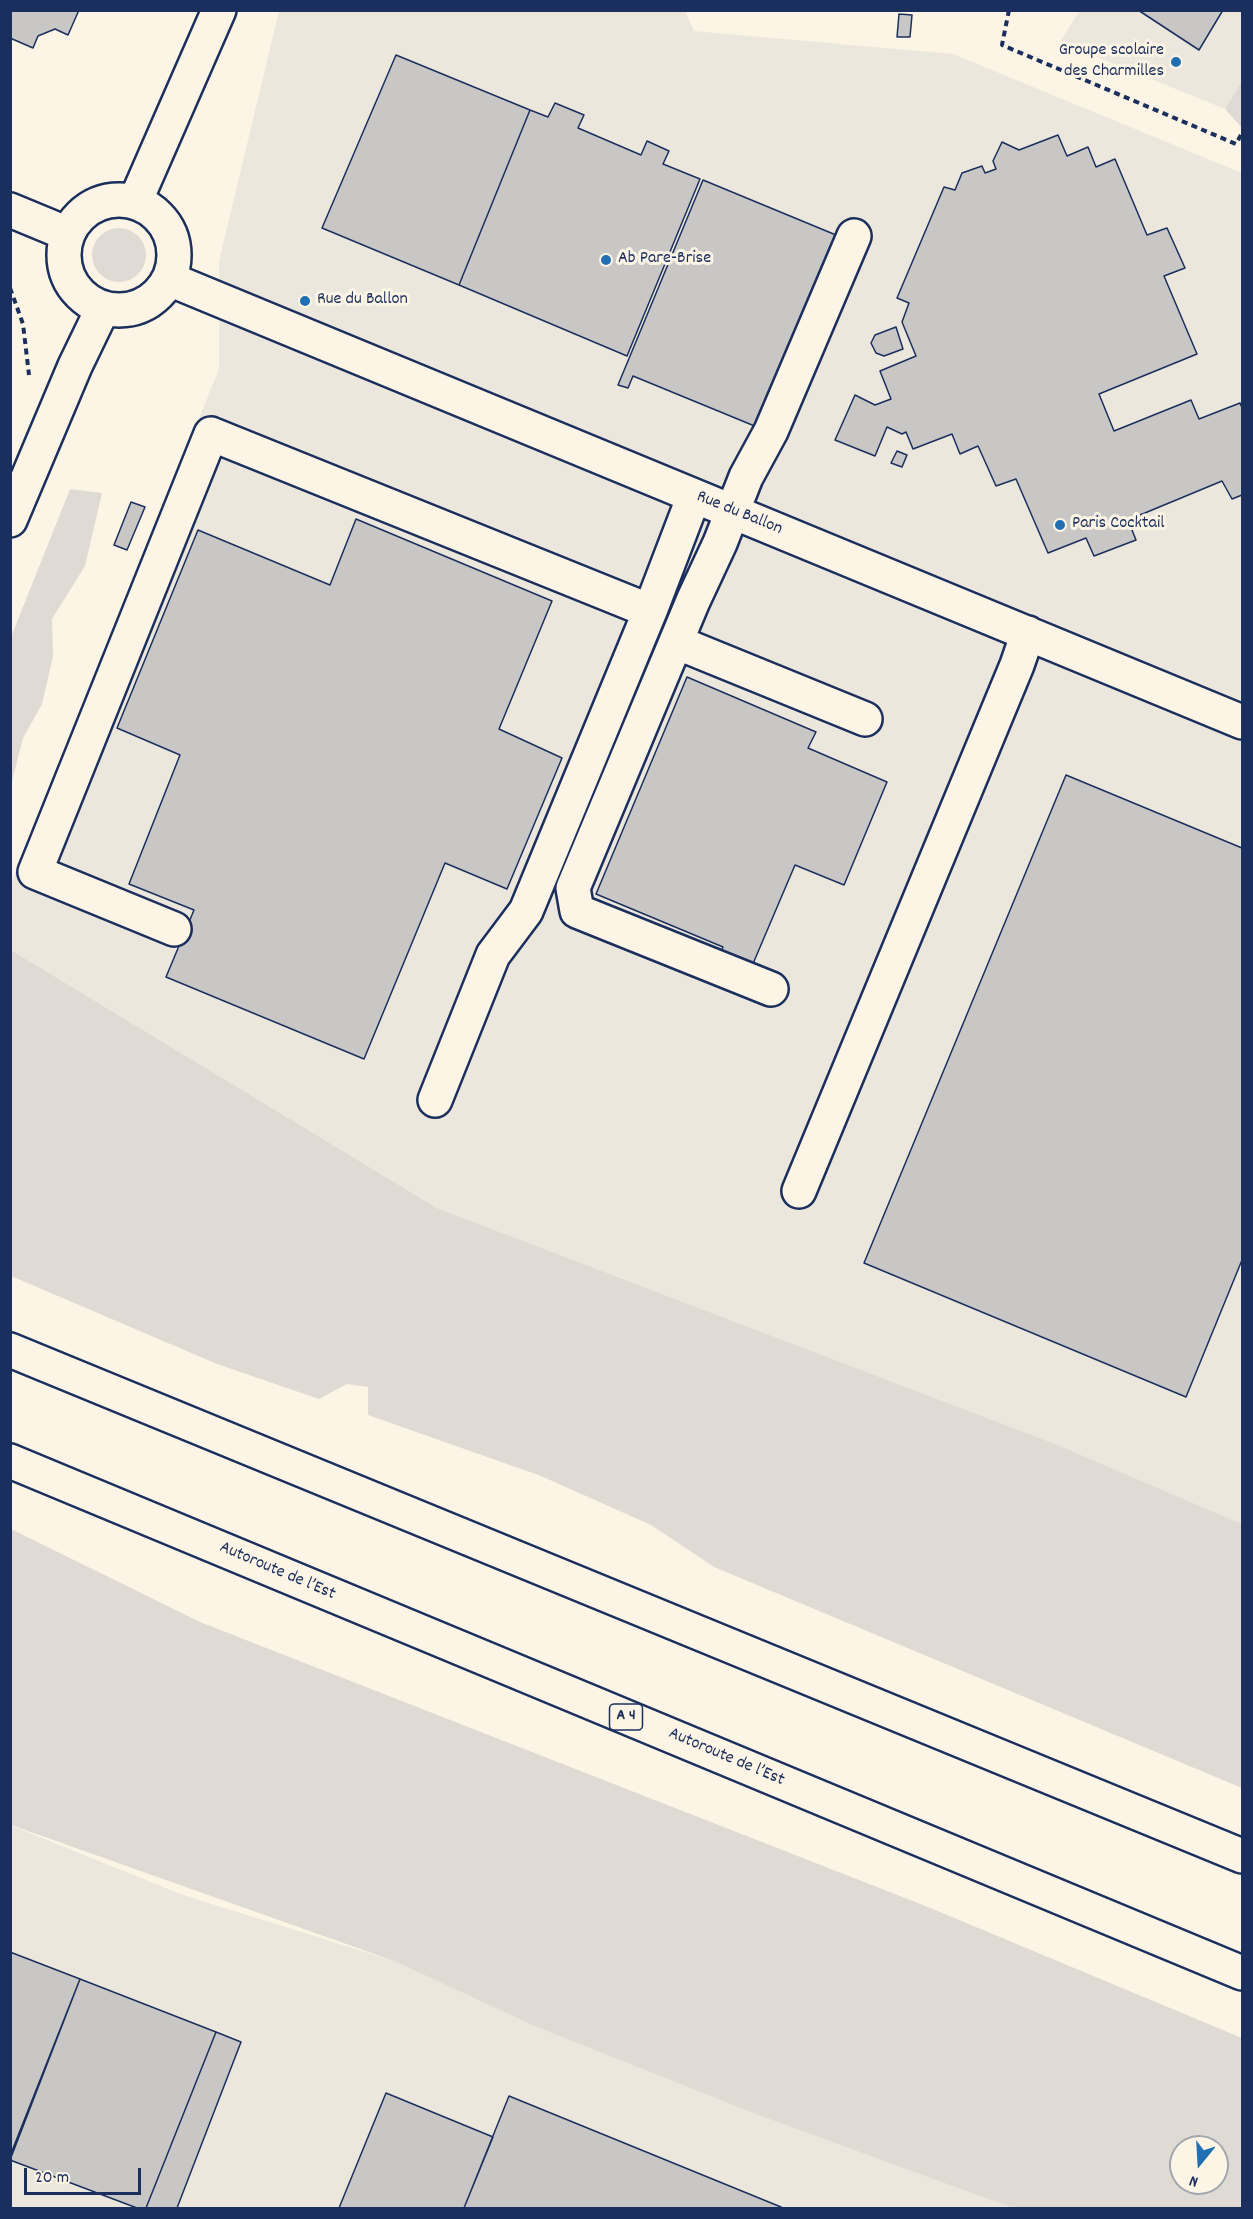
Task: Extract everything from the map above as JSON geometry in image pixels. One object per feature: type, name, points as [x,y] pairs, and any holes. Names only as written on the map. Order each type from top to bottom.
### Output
[{"type":"main road","points":[[135,202],[219,10]]},
{"type":"main road","points":[[119,200],[135,202],[152,211],[165,225],[173,242],[174,261],[169,279],[160,292],[148,302],[134,308],[118,310],[103,308],[89,301],[77,291],[69,278],[64,256],[68,234],[76,220],[88,209],[103,202],[119,200]]},
{"type":"main road","points":[[10,210],[68,234]]},
{"type":"main road","points":[[771,989],[577,911],[573,888],[746,477],[771,431],[854,236]]},
{"type":"main road","name":"Rue du Ballon","points":[[169,279],[1242,722]]},
{"type":"main road","points":[[10,520],[75,366],[103,308]]},
{"type":"main road","points":[[174,929],[35,873],[211,434],[650,611]]},
{"type":"main road","points":[[435,1100],[493,955],[526,911],[650,611],[694,496]]},
{"type":"main road","points":[[799,1191],[1008,687],[1028,633]]},
{"type":"main road","points":[[676,642],[865,719]]},
{"type":"main road","points":[[10,1350],[1242,1856]]},
{"type":"main road","name":"Autoroute de l’Est","points":[[10,1461],[1242,1973]]},
{"type":"path","points":[[1009,10],[1002,45],[1236,144],[1242,133]]},
{"type":"path","points":[[10,288],[23,324],[30,373],[27,383]]},
{"type":"shaded area","points":[[279,11],[685,11],[694,31],[953,54],[1242,173],[1242,1524],[1058,1445],[437,1208],[11,950],[10,886],[219,369],[219,261]]},
{"type":"shaded area","name":"Groupe scolaire des Charmilles","points":[[1079,11],[1242,11],[1242,81],[1225,109],[1060,42]]},
{"type":"shaded area","points":[[1242,81],[1242,128],[1225,109]]},
{"type":"shaded area","points":[[114,228],[124,228],[134,232],[142,240],[146,255],[142,270],[134,278],[124,282],[114,282],[104,278],[96,270],[92,260],[92,250],[96,240],[104,232]]},
{"type":"shaded area","points":[[70,489],[102,493],[85,566],[52,619],[53,657],[42,704],[23,738],[11,785],[11,637]]},
{"type":"shaded area","points":[[11,950],[437,1208],[1058,1445],[1242,1524],[1242,1788],[714,1567],[651,1525],[541,1476],[368,1415],[368,1387],[347,1384],[319,1399],[217,1364],[11,1276]]},
{"type":"shaded area","points":[[11,1529],[200,1622],[928,1907],[1242,2038],[1242,2208],[1013,2208],[756,2114],[532,2025],[394,1961],[11,1825]]},
{"type":"shaded area","points":[[10,1825],[183,1895],[394,1961],[532,2025],[1013,2208],[11,2208]]},
{"type":"building","points":[[10,10],[79,10],[68,35],[55,29],[38,36],[33,48],[10,38]]},
{"type":"building","points":[[1138,10],[1223,10],[1199,50]]},
{"type":"building","points":[[899,14],[912,15],[910,37],[897,37]]},
{"type":"building","points":[[396,55],[530,110],[459,285],[322,228]]},
{"type":"building","points":[[555,103],[584,115],[578,128],[641,155],[647,141],[669,151],[663,164],[700,179],[627,356],[459,285],[530,110],[548,117]]},
{"type":"building","points":[[1058,135],[1067,156],[1088,147],[1096,167],[1115,159],[1147,235],[1167,228],[1185,268],[1164,276],[1197,354],[1099,394],[1114,431],[1191,400],[1199,419],[1240,403],[1242,408],[1242,495],[1232,499],[1222,481],[1128,520],[1136,540],[1094,556],[1086,538],[1048,553],[1016,479],[996,486],[978,446],[960,454],[952,434],[913,449],[906,432],[902,434],[887,427],[875,456],[835,440],[855,395],[875,405],[891,399],[880,371],[916,356],[902,322],[909,303],[897,298],[944,187],[955,190],[962,173],[982,166],[985,173],[996,169],[993,161],[1002,142],[1019,150]]},
{"type":"building","points":[[703,180],[836,235],[757,427],[633,376],[628,388],[618,385]]},
{"type":"building","points":[[896,327],[903,349],[884,356],[876,353],[871,343],[875,335]]},
{"type":"building","points":[[897,451],[907,455],[902,467],[891,463]]},
{"type":"building","points":[[131,502],[145,507],[127,550],[114,545]]},
{"type":"building","points":[[356,519],[552,601],[499,729],[562,758],[507,889],[445,863],[364,1059],[166,977],[194,910],[129,884],[180,755],[117,728],[198,530],[330,585]]},
{"type":"building","points":[[687,677],[816,732],[808,748],[887,782],[844,885],[795,865],[752,966],[720,953],[723,947],[596,894]]},
{"type":"building","points":[[1066,775],[1242,848],[1242,1260],[1186,1397],[864,1263]]},
{"type":"building","points":[[10,1952],[80,1979],[10,2156]]},
{"type":"building","points":[[80,1979],[216,2032],[146,2208],[137,2208],[10,2160]]},
{"type":"building","points":[[216,2032],[241,2042],[177,2208],[146,2208]]},
{"type":"building","points":[[386,2093],[493,2137],[464,2208],[339,2208]]},
{"type":"building","points":[[509,2096],[781,2207],[782,2208],[464,2208]]},
{"type":"place","name":"Groupe scolaire des Charmilles","points":[[1176,62]]},
{"type":"place","name":"Ab Pare-Brise","points":[[606,260]]},
{"type":"place","name":"Rue du Ballon","points":[[305,301]]},
{"type":"place","name":"Paris Cocktail","points":[[1060,525]]}]
